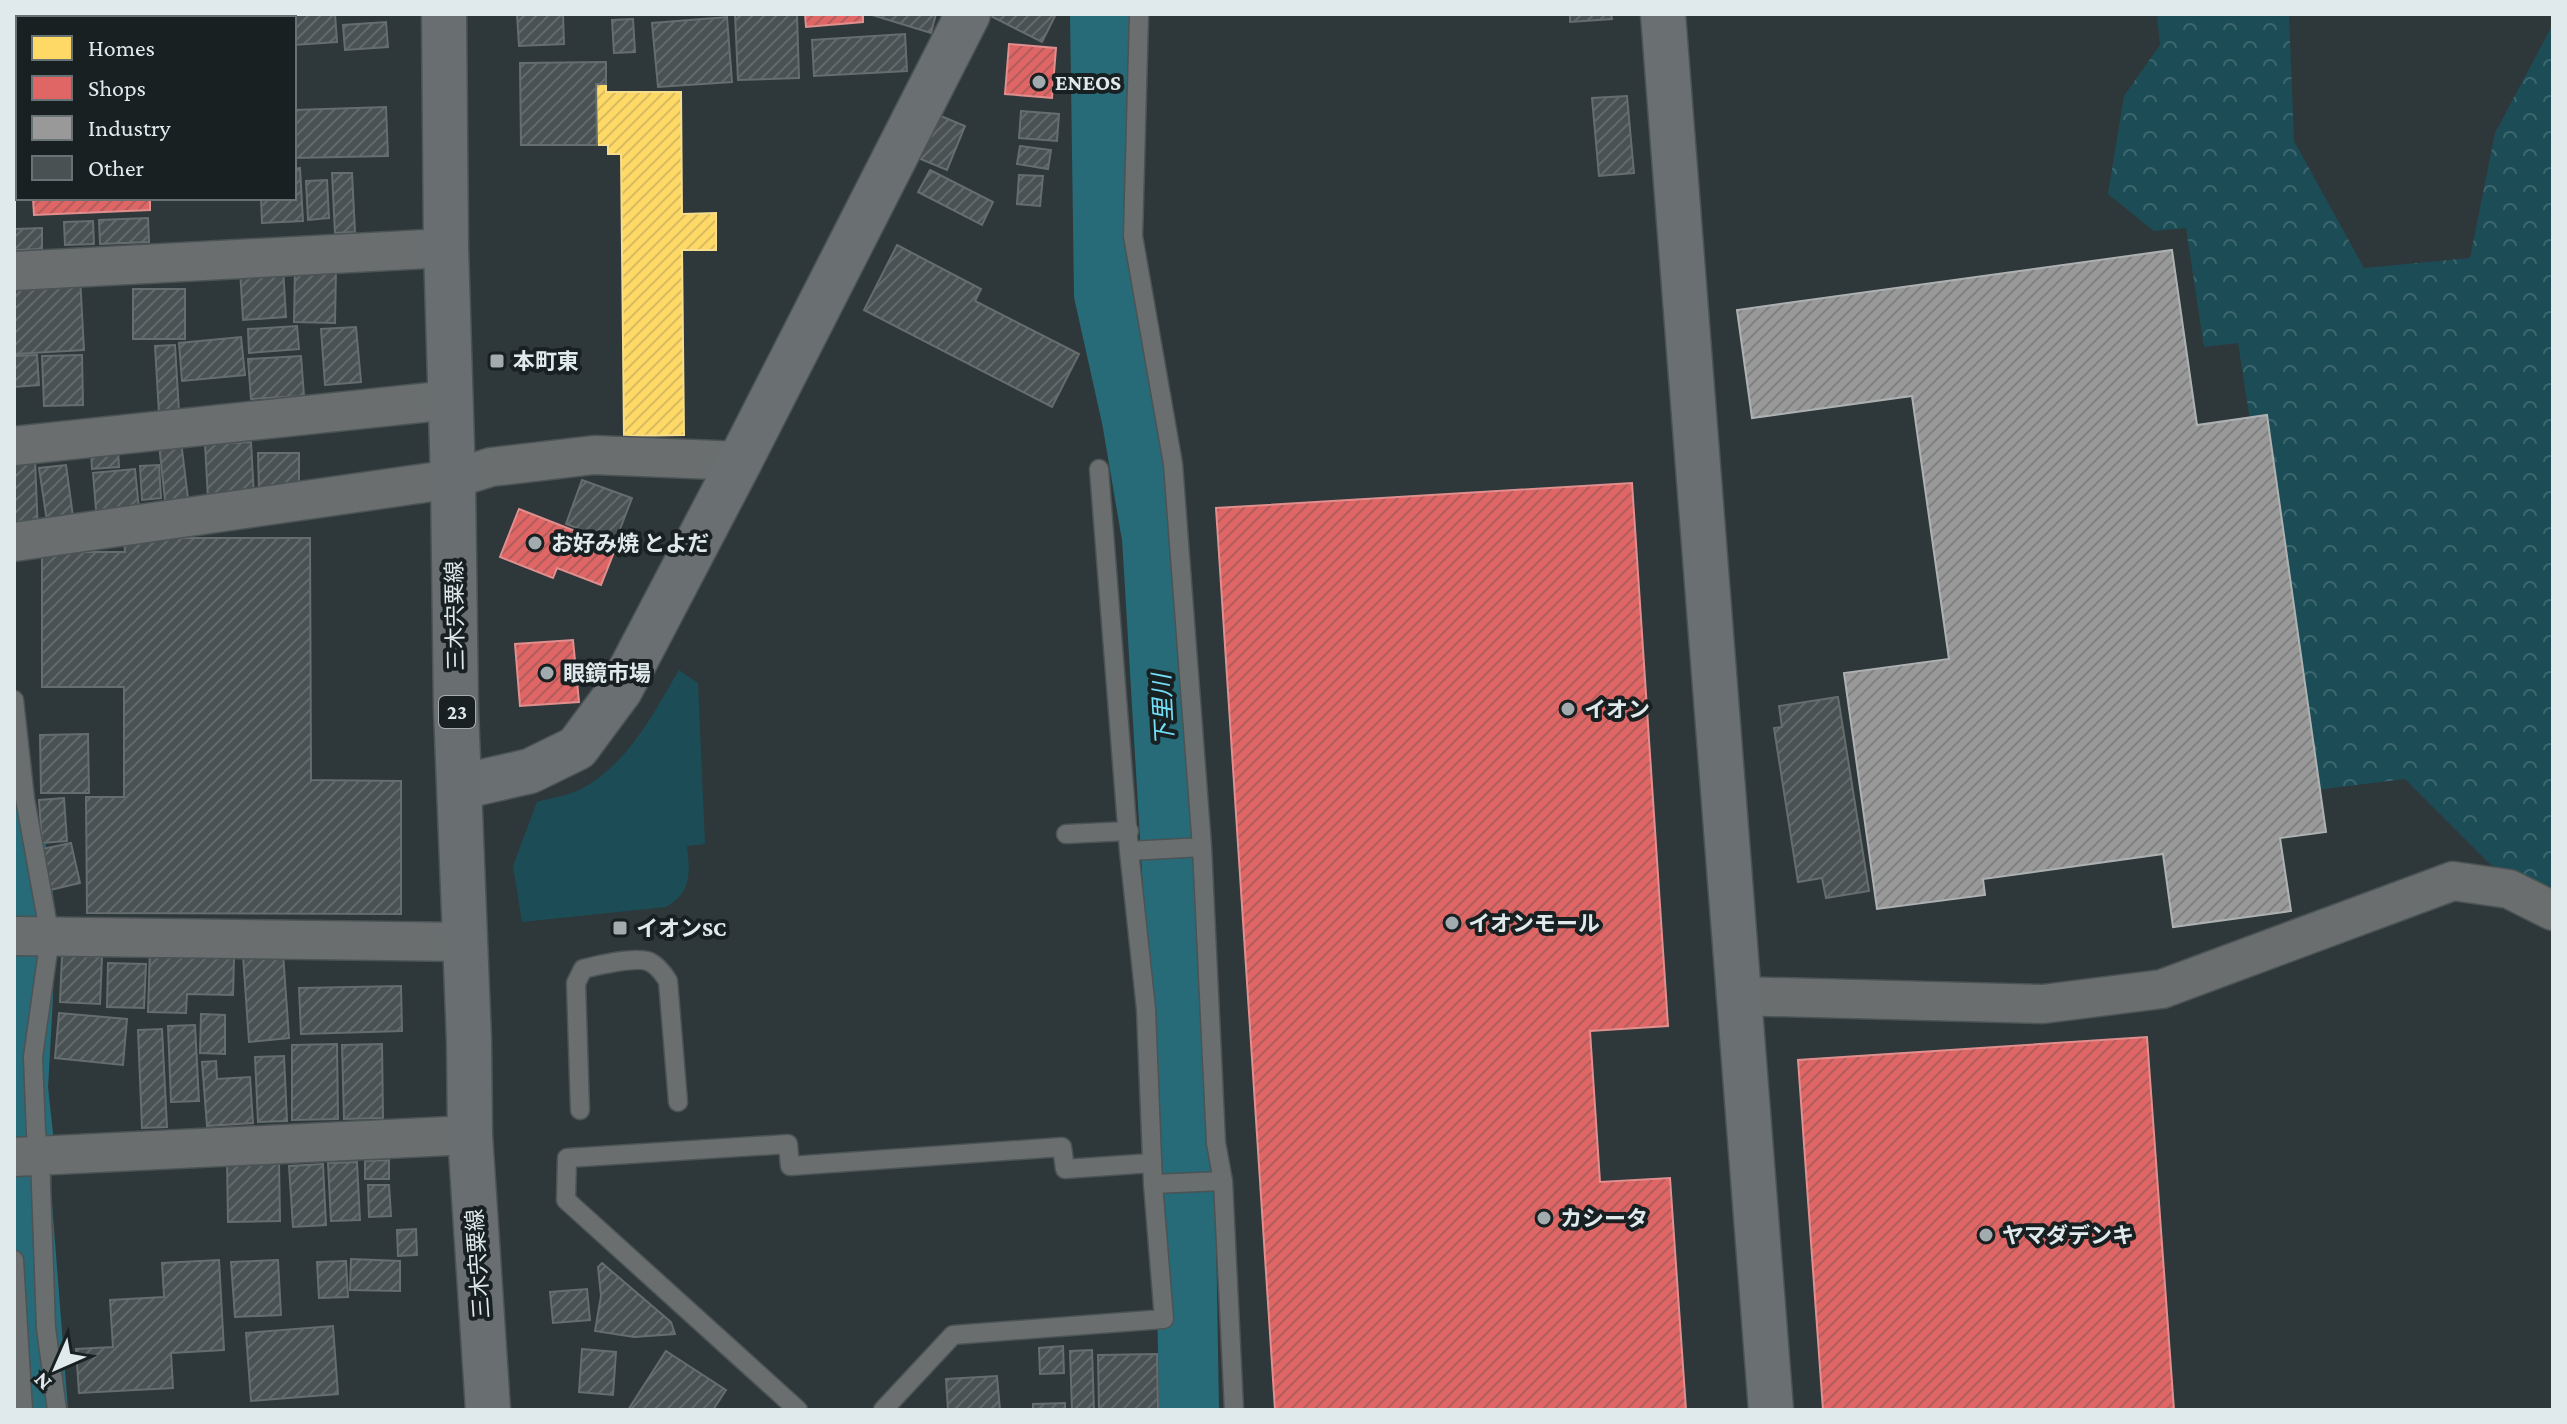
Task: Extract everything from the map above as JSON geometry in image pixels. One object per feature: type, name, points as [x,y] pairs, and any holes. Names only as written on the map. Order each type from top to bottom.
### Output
[{"type":"main road","name":"三木宍粟線","points":[[444,14],[446,248],[470,1135],[488,1410]]},
{"type":"street","points":[[460,787],[530,771],[577,748],[620,690],[968,14]]},
{"type":"street","points":[[1663,14],[1699,446],[1736,996],[1771,1410]]},
{"type":"street","points":[[14,271],[446,248]]},
{"type":"street","points":[[14,446],[450,400]]},
{"type":"street","points":[[14,542],[453,479],[491,467],[594,455],[740,461]]},
{"type":"street","points":[[1736,996],[2043,1004],[2162,989],[2453,881],[2509,889],[2553,911]]},
{"type":"street","points":[[27,936],[465,942]]},
{"type":"street","points":[[27,1157],[470,1135]]},
{"type":"lane","points":[[1139,14],[1133,236],[1173,464],[1202,847],[1216,1143],[1223,1181],[1234,1410]]},
{"type":"lane","points":[[883,1410],[953,1335],[1164,1319],[1153,1184],[1146,1009],[1129,851],[1099,469]]},
{"type":"lane","points":[[14,700],[25,799],[27,936],[36,1133],[27,1157],[57,1410]]},
{"type":"lane","points":[[1066,834],[1129,831]]},
{"type":"lane","points":[[1129,851],[1202,847]]},
{"type":"lane","points":[[580,1110],[576,983],[583,969],[601,964],[647,960],[659,968],[668,981],[678,1102]]},
{"type":"lane","points":[[798,1410],[566,1200],[567,1158],[788,1144],[790,1166],[1062,1147],[1065,1169],[1152,1163]]},
{"type":"lane","points":[[1153,1184],[1223,1181]]},
{"type":"lane","points":[[14,1260],[23,1410]]},
{"type":"green space","points":[[2157,14],[2289,14],[2294,141],[2364,268],[2470,258],[2495,133],[2553,24],[2553,896],[2490,864],[2405,779],[2308,791],[2238,343],[2204,347],[2186,228],[2154,231],[2108,194],[2124,96],[2160,45]]},
{"type":"green space","points":[[679,670],[698,683],[705,844],[687,846],[689,874],[681,895],[666,907],[522,922],[513,866],[537,802],[579,790],[611,767],[637,738]]},
{"type":"building: Homes","points":[[596,84],[606,84],[606,92],[681,92],[682,214],[716,213],[716,250],[682,250],[684,435],[624,436],[621,154],[608,154],[608,145],[597,145]]},
{"type":"building: Shops","points":[[805,14],[863,14],[863,22],[806,27]]},
{"type":"building: Shops","points":[[1009,44],[1056,48],[1052,98],[1005,94]]},
{"type":"building: Shops","points":[[33,200],[150,200],[150,210],[34,215]]},
{"type":"building: Shops","name":"イオンモール","points":[[1632,483],[1668,1026],[1590,1031],[1600,1182],[1670,1178],[1686,1410],[1275,1410],[1216,508]]},
{"type":"building: Shops","points":[[519,509],[616,547],[601,585],[557,568],[553,578],[500,557]]},
{"type":"building: Shops","name":"眼鏡市場","points":[[573,640],[579,702],[520,706],[515,644]]},
{"type":"building: Shops","name":"ヤマダデンキ","points":[[2147,1037],[2174,1410],[1823,1410],[1798,1060]]},
{"type":"building: Industry","points":[[2172,250],[2197,425],[2267,415],[2326,832],[2280,838],[2291,911],[2173,927],[2163,854],[1983,879],[1985,895],[1877,909],[1844,673],[1949,659],[1912,396],[1752,418],[1737,310]]},
{"type":"building: Other","points":[[20,14],[72,16],[20,16]]},
{"type":"building: Other","points":[[92,14],[125,14],[125,16]]},
{"type":"building: Other","points":[[166,14],[252,14],[252,16]]},
{"type":"building: Other","points":[[255,14],[290,16],[256,16]]},
{"type":"building: Other","points":[[291,14],[335,14],[337,42],[296,45],[296,16]]},
{"type":"building: Other","points":[[517,14],[563,14],[564,44],[519,46]]},
{"type":"building: Other","points":[[735,14],[797,14],[799,78],[738,80]]},
{"type":"building: Other","points":[[869,14],[936,14],[931,33]]},
{"type":"building: Other","points":[[987,14],[1056,14],[1042,42]]},
{"type":"building: Other","points":[[1570,14],[1611,14],[1612,19],[1570,22]]},
{"type":"building: Other","points":[[727,17],[732,82],[658,87],[652,23]]},
{"type":"building: Other","points":[[633,19],[635,52],[614,53],[612,20]]},
{"type":"building: Other","points":[[386,22],[388,47],[345,50],[343,25]]},
{"type":"building: Other","points":[[905,34],[907,71],[814,76],[812,40]]},
{"type":"building: Other","points":[[606,62],[606,84],[596,84],[597,145],[521,145],[520,63]]},
{"type":"building: Other","points":[[1627,96],[1634,173],[1599,176],[1592,98]]},
{"type":"building: Other","points":[[386,107],[388,156],[296,158],[296,110]]},
{"type":"building: Other","points":[[1021,111],[1059,114],[1057,141],[1019,138]]},
{"type":"building: Other","points":[[936,114],[965,126],[947,170],[918,158]]},
{"type":"building: Other","points":[[14,122],[16,122],[16,171]]},
{"type":"building: Other","points":[[1020,146],[1051,150],[1048,169],[1017,164]]},
{"type":"building: Other","points":[[300,168],[303,221],[262,223],[261,200],[296,200],[296,169]]},
{"type":"building: Other","points":[[930,170],[993,202],[982,225],[918,192]]},
{"type":"building: Other","points":[[332,173],[352,173],[355,232],[335,233]]},
{"type":"building: Other","points":[[1019,175],[1043,176],[1040,206],[1017,204]]},
{"type":"building: Other","points":[[327,180],[329,218],[308,220],[306,181]]},
{"type":"building: Other","points":[[148,218],[149,242],[100,244],[99,220]]},
{"type":"building: Other","points":[[93,221],[94,244],[65,245],[64,222]]},
{"type":"building: Other","points":[[42,228],[42,249],[15,250],[15,229]]},
{"type":"building: Other","points":[[897,245],[981,289],[975,301],[1079,354],[1052,407],[864,310]]},
{"type":"building: Other","points":[[295,266],[336,267],[335,323],[294,322]]},
{"type":"building: Other","points":[[283,267],[286,317],[243,320],[240,269]]},
{"type":"building: Other","points":[[80,277],[84,350],[14,354],[14,281]]},
{"type":"building: Other","points":[[133,289],[185,289],[185,339],[133,339]]},
{"type":"building: Other","points":[[297,326],[299,349],[249,353],[248,329]]},
{"type":"building: Other","points":[[356,327],[361,382],[325,385],[321,329]]},
{"type":"building: Other","points":[[241,337],[245,375],[182,381],[179,343]]},
{"type":"building: Other","points":[[175,345],[179,412],[159,413],[155,346]]},
{"type":"building: Other","points":[[37,355],[39,385],[14,387],[14,356]]},
{"type":"building: Other","points":[[82,355],[83,405],[44,406],[42,356]]},
{"type":"building: Other","points":[[301,356],[304,396],[251,399],[248,359]]},
{"type":"building: Other","points":[[181,441],[189,507],[166,509],[159,444]]},
{"type":"building: Other","points":[[251,442],[254,496],[208,499],[205,444]]},
{"type":"building: Other","points":[[118,449],[119,467],[92,469],[91,451]]},
{"type":"building: Other","points":[[258,453],[299,453],[299,490],[259,490]]},
{"type":"building: Other","points":[[35,460],[38,532],[14,533],[14,461]]},
{"type":"building: Other","points":[[66,465],[74,524],[48,528],[39,468]]},
{"type":"building: Other","points":[[159,465],[161,498],[142,500],[140,466]]},
{"type":"building: Other","points":[[135,469],[140,519],[97,522],[93,473]]},
{"type":"building: Other","points":[[582,480],[632,498],[615,542],[566,524]]},
{"type":"building: Other","points":[[124,538],[310,538],[311,780],[401,781],[401,914],[87,913],[86,797],[124,797],[124,687],[42,687],[42,552],[125,552]]},
{"type":"building: Other","points":[[1838,697],[1869,891],[1826,898],[1822,878],[1798,882],[1774,728],[1782,727],[1779,706]]},
{"type":"building: Other","points":[[88,734],[89,793],[41,793],[40,735]]},
{"type":"building: Other","points":[[64,798],[67,841],[42,843],[39,800]]},
{"type":"building: Other","points":[[71,843],[80,883],[50,890],[42,849]]},
{"type":"building: Other","points":[[150,948],[185,956],[234,958],[233,995],[187,994],[186,1013],[148,1012]]},
{"type":"building: Other","points":[[283,953],[289,1038],[249,1042],[243,956]]},
{"type":"building: Other","points":[[62,955],[102,957],[100,1004],[60,1002]]},
{"type":"building: Other","points":[[108,963],[146,964],[144,1008],[107,1007]]},
{"type":"building: Other","points":[[401,986],[402,1031],[301,1034],[299,988]]},
{"type":"building: Other","points":[[59,1013],[127,1019],[123,1065],[55,1058]]},
{"type":"building: Other","points":[[201,1014],[225,1015],[225,1054],[200,1053]]},
{"type":"building: Other","points":[[195,1025],[199,1101],[171,1102],[168,1026]]},
{"type":"building: Other","points":[[162,1029],[167,1127],[142,1128],[138,1030]]},
{"type":"building: Other","points":[[337,1044],[338,1119],[292,1120],[292,1045]]},
{"type":"building: Other","points":[[382,1044],[383,1118],[344,1119],[342,1045]]},
{"type":"building: Other","points":[[284,1056],[287,1121],[258,1122],[255,1057]]},
{"type":"building: Other","points":[[216,1061],[217,1079],[250,1077],[253,1123],[207,1126],[202,1062]]},
{"type":"building: Other","points":[[389,1160],[389,1179],[365,1179],[365,1161]]},
{"type":"building: Other","points":[[227,1161],[279,1161],[280,1221],[228,1222]]},
{"type":"building: Other","points":[[357,1162],[360,1220],[331,1221],[328,1163]]},
{"type":"building: Other","points":[[323,1164],[326,1225],[293,1227],[289,1166]]},
{"type":"building: Other","points":[[368,1185],[389,1185],[391,1216],[369,1217]]},
{"type":"building: Other","points":[[416,1229],[417,1255],[398,1256],[397,1230]]},
{"type":"building: Other","points":[[351,1259],[400,1261],[400,1291],[350,1290]]},
{"type":"building: Other","points":[[219,1260],[224,1350],[171,1353],[173,1388],[79,1393],[76,1349],[113,1347],[110,1300],[164,1297],[162,1263]]},
{"type":"building: Other","points":[[278,1260],[281,1315],[235,1317],[231,1262]]},
{"type":"building: Other","points":[[346,1261],[348,1297],[319,1298],[317,1262]]},
{"type":"building: Other","points":[[602,1263],[671,1322],[675,1334],[634,1337],[595,1331],[601,1296],[598,1267]]},
{"type":"building: Other","points":[[587,1289],[590,1320],[553,1323],[550,1292]]},
{"type":"building: Other","points":[[333,1326],[338,1394],[251,1401],[246,1333]]},
{"type":"building: Other","points":[[1063,1346],[1064,1373],[1040,1374],[1039,1348]]},
{"type":"building: Other","points":[[582,1349],[616,1352],[613,1395],[579,1392]]},
{"type":"building: Other","points":[[1092,1350],[1094,1410],[1072,1410],[1070,1351]]},
{"type":"building: Other","points":[[666,1351],[726,1390],[713,1410],[628,1410]]},
{"type":"building: Other","points":[[1157,1354],[1158,1410],[1099,1410],[1098,1355]]},
{"type":"building: Other","points":[[997,1376],[1000,1410],[948,1410],[946,1379]]},
{"type":"building: Other","points":[[1065,1403],[1065,1410],[1033,1410],[1033,1404]]},
{"type":"waterway","name":"下里川","points":[[1100,14],[1104,294],[1132,420],[1152,538],[1183,1055],[1189,1410]]},
{"type":"waterway","points":[[14,837],[27,922],[18,1088],[23,1135],[21,1191],[38,1410]]},
{"type":"place","name":"ENEOS","points":[[1039,82]]},
{"type":"place","name":"本町東","points":[[497,361]]},
{"type":"place","name":"お好み焼 とよだ","points":[[535,543]]},
{"type":"place","name":"眼鏡市場","points":[[547,673]]},
{"type":"place","name":"イオン","points":[[1568,709]]},
{"type":"place","name":"イオンモール","points":[[1452,923]]},
{"type":"place","name":"イオンSC","points":[[620,928]]},
{"type":"place","name":"カシータ","points":[[1544,1218]]},
{"type":"place","name":"ヤマダデンキ","points":[[1986,1235]]}]
